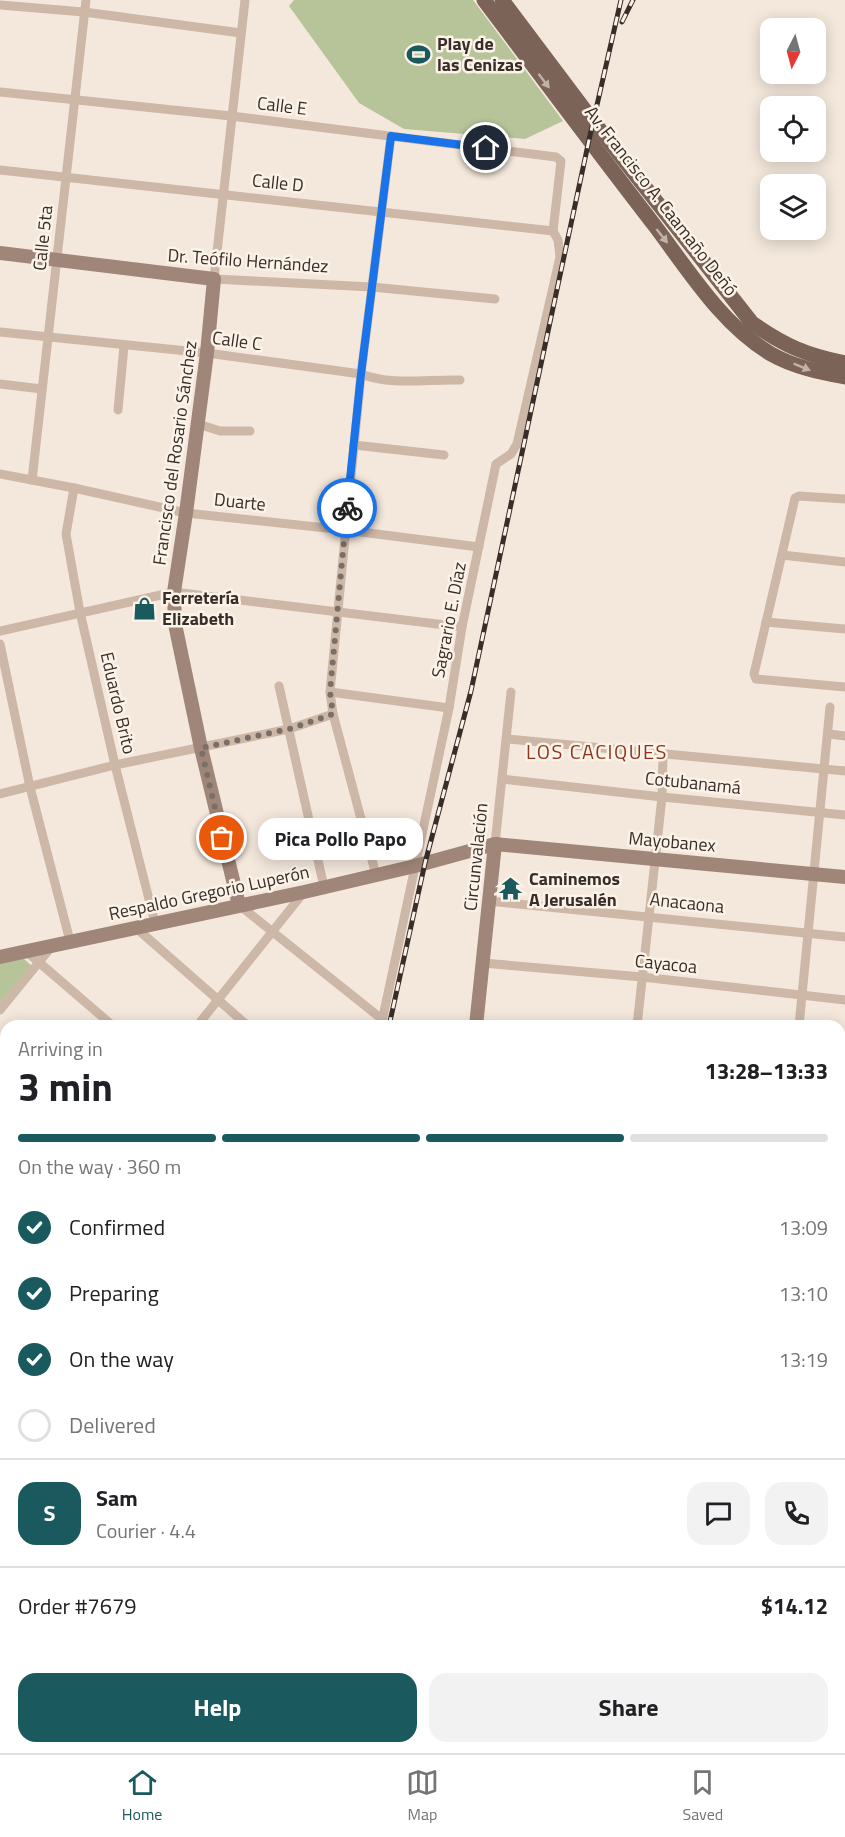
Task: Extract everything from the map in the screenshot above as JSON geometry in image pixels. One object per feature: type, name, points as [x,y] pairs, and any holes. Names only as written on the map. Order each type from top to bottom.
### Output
[{"type":"main road","name":"Av. Francisco A. Caamaño Deñó","points":[[484,0],[718,309],[746,336],[772,354],[809,370],[845,376]]},
{"type":"main road","name":"Av. Francisco A. Caamaño Deñó","points":[[502,0],[593,122],[752,323],[779,342],[813,356],[845,363]]},
{"type":"street","name":"Calle 5ta","points":[[32,480],[86,0]]},
{"type":"street","name":"Francisco del Rosario Sánchez","points":[[239,905],[201,748],[175,624],[174,592],[207,353],[245,0]]},
{"type":"street","points":[[0,5],[84,12],[241,33]]},
{"type":"street","name":"Calle E","points":[[0,92],[231,116],[559,158]]},
{"type":"street","points":[[376,875],[333,714],[330,692],[361,374],[391,136]]},
{"type":"street","name":"Sagrario E. Díaz","points":[[383,1020],[450,708],[462,627],[496,464],[511,454],[517,444],[560,257],[558,240],[553,231],[561,161],[559,158]]},
{"type":"street","name":"Calle D","points":[[0,170],[553,231]]},
{"type":"street","name":"Dr. Teófilo Hernández","points":[[0,253],[214,279],[372,287],[495,298]]},
{"type":"street","name":"Calle C","points":[[0,332],[207,353],[361,374],[371,378],[394,381],[460,380]]},
{"type":"street","points":[[118,410],[124,346]]},
{"type":"street","points":[[0,384],[42,389]]},
{"type":"street","points":[[198,424],[220,431],[250,431]]},
{"type":"street","points":[[354,445],[444,455]]},
{"type":"street","name":"Duarte","points":[[0,474],[186,513],[479,547]]},
{"type":"street","name":"Eduardo Brito","points":[[74,488],[66,534],[80,612],[115,765],[155,923]]},
{"type":"street","points":[[845,500],[796,497],[754,674],[756,679],[845,687]]},
{"type":"street","points":[[782,555],[845,562]]},
{"type":"street","points":[[0,631],[174,592],[462,627]]},
{"type":"street","points":[[766,622],[845,629]]},
{"type":"street","points":[[0,644],[30,787],[70,941]]},
{"type":"street","points":[[279,686],[324,887]]},
{"type":"street","points":[[330,692],[450,708]]},
{"type":"street","name":"Circunvalación","points":[[477,1020],[511,692]]},
{"type":"street","points":[[800,1020],[830,707]]},
{"type":"street","points":[[0,794],[115,765],[289,729],[333,714]]},
{"type":"street","points":[[828,734],[845,736]]},
{"type":"street","points":[[507,739],[845,771]]},
{"type":"street","points":[[638,1020],[662,797],[663,755]]},
{"type":"street","name":"Cotubanamá","points":[[502,778],[845,815]]},
{"type":"street","name":"Respaldo Gregorio Luperón","points":[[0,957],[304,892],[415,866],[495,844]]},
{"type":"street","name":"Mayobanex","points":[[495,844],[845,877]]},
{"type":"street","points":[[202,1020],[304,892]]},
{"type":"street","name":"Anacaona","points":[[489,901],[845,937]]},
{"type":"street","points":[[239,905],[378,1020]]},
{"type":"street","points":[[135,927],[241,1020]]},
{"type":"street","points":[[0,1010],[53,945]]},
{"type":"street","points":[[27,952],[106,1020]]},
{"type":"street","name":"Cayacoa","points":[[483,963],[642,977],[845,1000]]},
{"type":"green space","name":"Play de las Cenizas","points":[[294,0],[473,0],[563,121],[525,139],[404,129],[359,103],[289,6]]},
{"type":"green space","points":[[23,958],[32,966],[0,1003],[0,963]]},
{"type":"railway","points":[[390,1020],[425,863],[471,691],[621,0]]},
{"type":"railway","points":[[622,22],[633,0]]},
{"type":"way so far","points":[[222,838],[201,748],[289,729],[333,714],[330,692],[347,508]]},
{"type":"place","name":"Play de las Cenizas","points":[[419,54]]},
{"type":"place","name":"Ferretería Elizabeth","points":[[144,608]]},
{"type":"place","name":"Pica Pollo Papo","points":[[222,838]]},
{"type":"place","name":"Caminemos A Jerusalén","points":[[511,889]]},
{"type":"district","name":"LOS CACIQUES","points":[[597,752]]},
{"type":"route","points":[[347,508],[361,374],[391,136],[486,148]]}]
